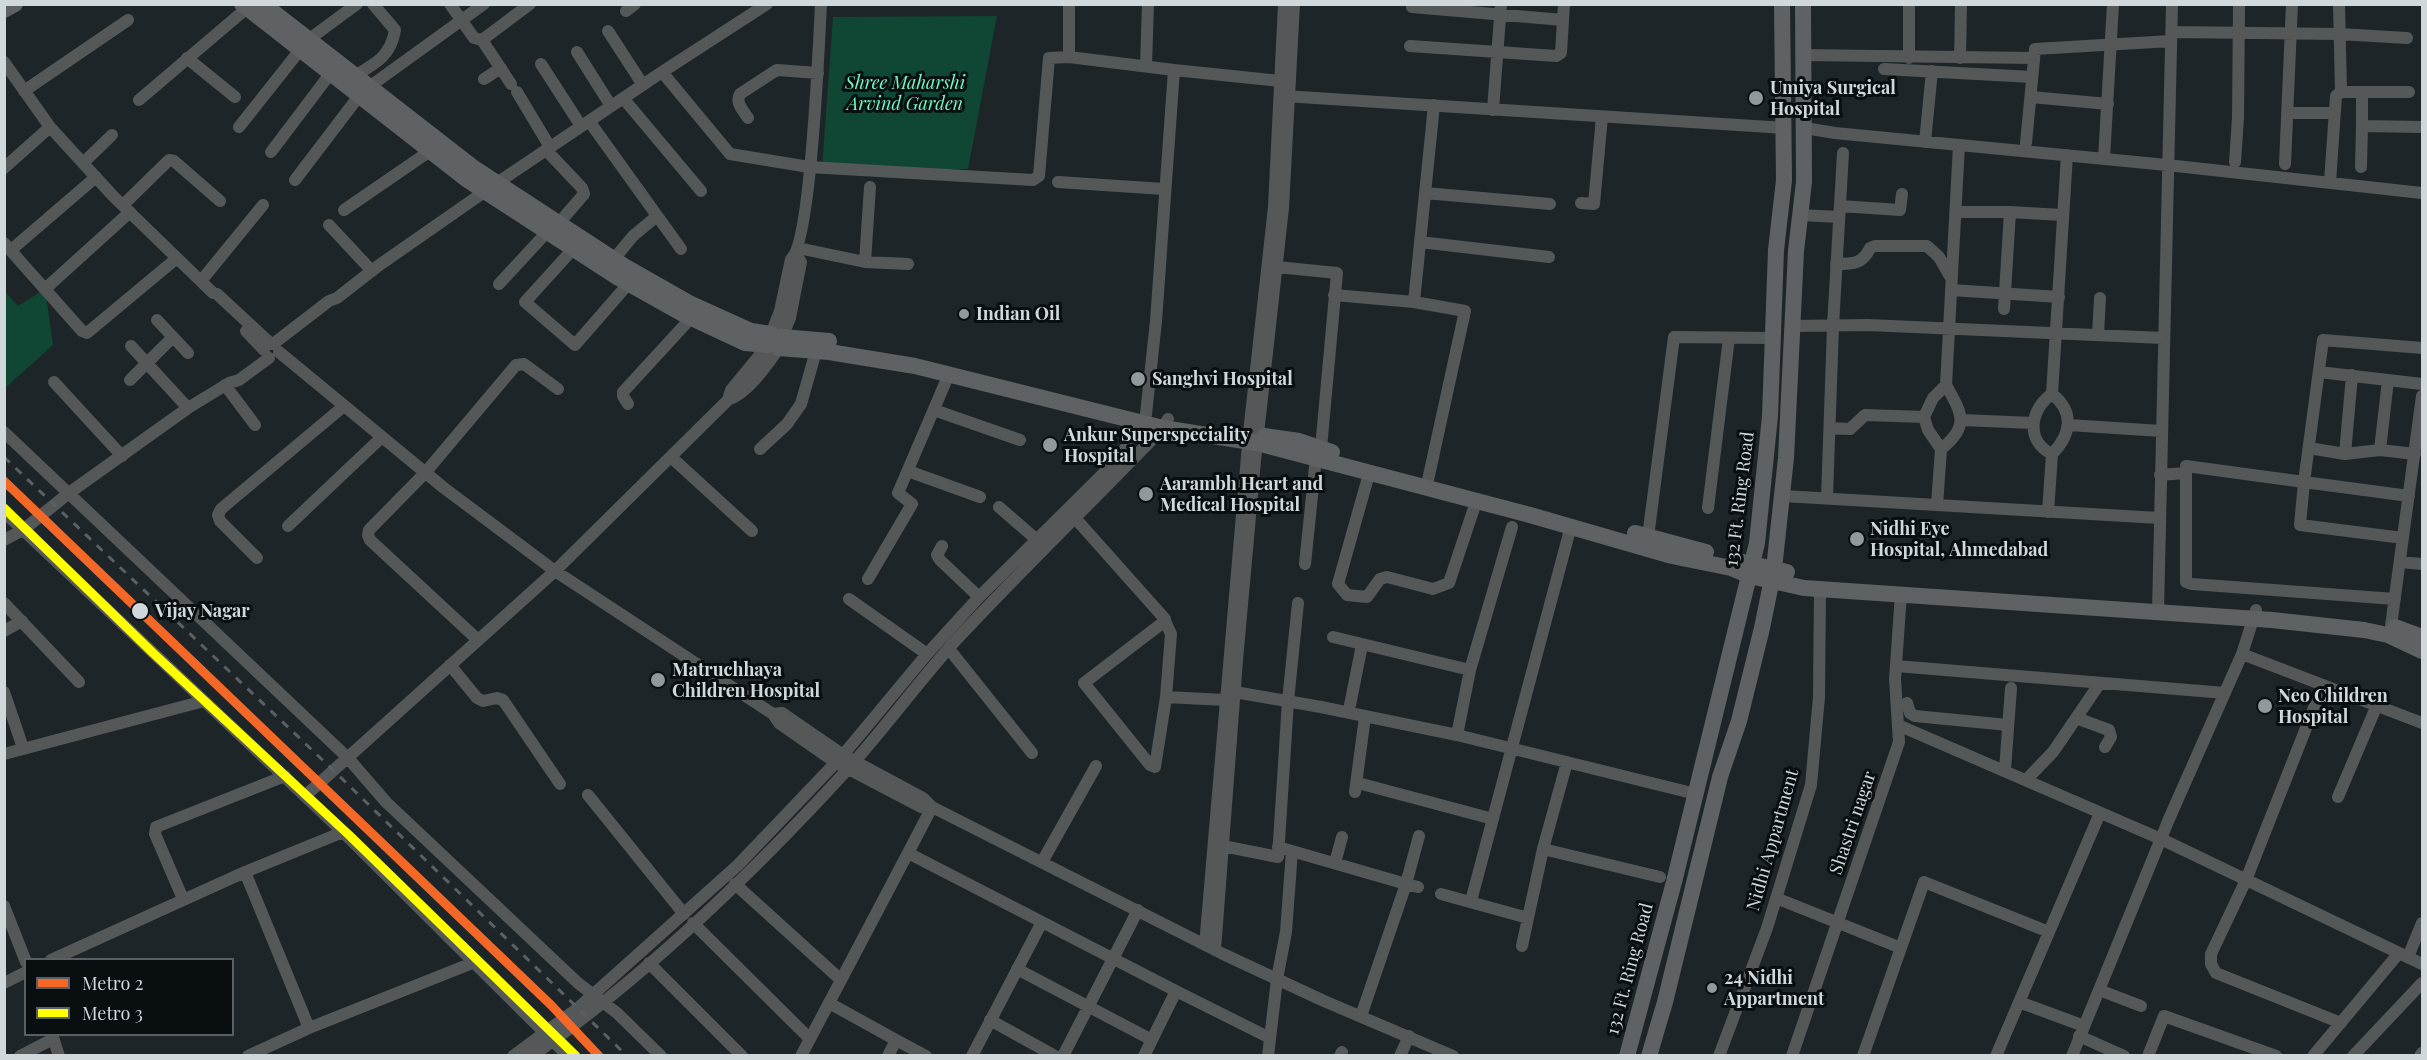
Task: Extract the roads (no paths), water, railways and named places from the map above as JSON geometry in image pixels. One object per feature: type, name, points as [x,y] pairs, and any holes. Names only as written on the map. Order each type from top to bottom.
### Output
[{"type":"main road","points":[[4,10],[15,4]]},
{"type":"main road","name":"132 Ft. Ring Road","points":[[1627,1056],[1752,570],[1767,456],[1776,250],[1784,180],[1782,4]]},
{"type":"main road","points":[[1649,1056],[1667,994],[1720,777],[1739,721],[1773,575],[1790,417],[1796,251],[1804,182],[1803,4]]},
{"type":"main road","points":[[251,6],[304,45],[356,75],[364,92],[430,151],[554,227],[689,303],[775,341],[816,351],[915,366],[1165,424],[1253,438],[1319,453],[1648,537],[1773,575],[2158,608]]},
{"type":"main road","points":[[304,45],[330,74],[364,92],[474,168],[491,187]]},
{"type":"main road","points":[[554,227],[574,248],[628,283],[691,318],[745,343],[830,342],[917,358],[1144,419]]},
{"type":"main road","points":[[1319,453],[1369,474],[1571,526],[1672,556],[1752,570]]},
{"type":"main road","points":[[1773,575],[1804,588],[2365,620],[2422,637]]},
{"type":"main road","points":[[2255,614],[2388,635],[2422,651]]},
{"type":"street","points":[[239,127],[304,45],[357,4]]},
{"type":"street","points":[[356,75],[371,66],[393,44],[395,30],[373,4]]},
{"type":"street","points":[[450,4],[474,38],[482,40],[514,88],[548,148],[582,188],[584,194],[499,284]]},
{"type":"street","points":[[295,180],[364,92],[484,4]]},
{"type":"street","points":[[482,40],[530,4]]},
{"type":"street","points":[[4,540],[23,530],[69,493],[188,408],[227,384],[239,380],[328,301],[337,298],[548,148],[767,4]]},
{"type":"street","points":[[305,796],[555,571],[728,400],[731,390],[775,341],[791,259],[797,251],[809,166],[818,73],[821,4]]},
{"type":"street","points":[[1069,4],[1069,57]]},
{"type":"street","points":[[1146,66],[1148,4]]},
{"type":"street","points":[[1284,4],[1285,82]]},
{"type":"street","points":[[1210,947],[1210,902],[1228,694],[1294,4]]},
{"type":"street","points":[[1410,46],[1556,56],[1561,53],[1564,4]]},
{"type":"street","points":[[1909,4],[1909,58]]},
{"type":"street","points":[[1960,58],[1961,4]]},
{"type":"street","points":[[2104,159],[2113,4]]},
{"type":"street","points":[[2158,608],[2172,4]]},
{"type":"street","points":[[2235,162],[2240,4]]},
{"type":"street","points":[[2285,164],[2292,4]]},
{"type":"street","points":[[2339,4],[2341,92]]},
{"type":"street","points":[[139,100],[251,6]]},
{"type":"street","points":[[1412,7],[1501,9],[1563,20]]},
{"type":"street","points":[[1493,110],[1501,9]]},
{"type":"street","points":[[24,91],[128,20]]},
{"type":"street","points":[[608,31],[643,85]]},
{"type":"street","points":[[2026,143],[2035,49],[2111,44],[2171,36],[2240,33],[2339,34],[2407,38]]},
{"type":"street","points":[[577,52],[611,106]]},
{"type":"street","points":[[1803,55],[2034,58]]},
{"type":"street","points":[[662,72],[730,154],[809,166],[1037,179],[1049,58],[1069,57],[1285,82]]},
{"type":"street","points":[[187,58],[235,98]]},
{"type":"street","points":[[4,62],[50,127],[126,208],[213,293],[213,298],[319,394],[329,395],[344,406],[425,473],[555,571],[773,714],[779,723],[851,765],[923,798],[932,807],[1210,947],[1453,1056]]},
{"type":"street","points":[[541,64],[681,249]]},
{"type":"street","points":[[484,79],[501,68]]},
{"type":"street","points":[[1884,69],[2032,77]]},
{"type":"street","points":[[748,118],[738,97],[764,78],[777,70],[818,73]]},
{"type":"street","points":[[597,998],[649,963],[839,758],[927,654],[979,597],[1116,461],[1144,419],[1156,321],[1174,70]]},
{"type":"street","points":[[1925,142],[1932,71]]},
{"type":"street","points":[[271,152],[330,74]]},
{"type":"street","points":[[2330,182],[2336,96],[2341,92],[2409,92]]},
{"type":"street","points":[[2361,167],[2362,93]]},
{"type":"street","points":[[1284,96],[1785,128]]},
{"type":"street","points":[[1253,438],[1283,208],[1284,96]]},
{"type":"street","points":[[2031,97],[2108,104]]},
{"type":"street","points":[[623,98],[701,191]]},
{"type":"street","points":[[1414,302],[1434,105]]},
{"type":"street","points":[[2287,113],[2334,112]]},
{"type":"street","points":[[1581,203],[1594,204],[1602,117]]},
{"type":"street","points":[[2362,126],[2421,127]]},
{"type":"street","points":[[4,168],[50,127]]},
{"type":"street","points":[[1805,128],[2422,193]]},
{"type":"street","points":[[83,163],[112,135]]},
{"type":"street","points":[[1941,449],[1950,442],[1962,420],[1961,412],[1946,385],[1959,145]]},
{"type":"street","points":[[344,210],[430,151]]},
{"type":"street","points":[[1827,498],[1833,326],[1843,153]]},
{"type":"street","points":[[2052,394],[2067,155]]},
{"type":"street","points":[[45,289],[126,208],[169,160],[174,161],[220,201]]},
{"type":"street","points":[[96,177],[8,247],[82,331],[87,333],[177,258]]},
{"type":"street","points":[[1058,182],[1164,189]]},
{"type":"street","points":[[865,262],[870,187]]},
{"type":"street","points":[[1425,193],[1550,204]]},
{"type":"street","points":[[1800,215],[1900,210],[1902,194]]},
{"type":"street","points":[[201,281],[263,206]]},
{"type":"street","points":[[1956,212],[2062,214]]},
{"type":"street","points":[[2004,309],[2010,212]]},
{"type":"street","points":[[614,259],[633,236],[657,216]]},
{"type":"street","points":[[329,225],[372,271]]},
{"type":"street","points":[[1420,242],[1549,257]]},
{"type":"street","points":[[1836,264],[1861,262],[1870,248],[1875,246],[1928,246],[1938,256],[1951,285]]},
{"type":"street","points":[[574,248],[525,302],[575,345],[628,283]]},
{"type":"street","points":[[797,251],[865,262],[908,264]]},
{"type":"street","points":[[1277,267],[1337,273],[1305,564]]},
{"type":"street","points":[[1951,285],[2005,295],[2059,297]]},
{"type":"street","points":[[1334,295],[1414,302],[1465,310],[1428,480]]},
{"type":"street","points":[[2098,335],[2100,298]]},
{"type":"street","points":[[628,404],[622,396],[623,392],[691,318]]},
{"type":"street","points":[[157,320],[188,353]]},
{"type":"street","points":[[1793,326],[1950,328],[2163,338]]},
{"type":"street","points":[[130,380],[173,337]]},
{"type":"street","points":[[1648,537],[1674,337],[1772,338]]},
{"type":"street","points":[[1708,508],[1730,338]]},
{"type":"street","points":[[2403,538],[2300,525],[2304,482],[2323,340],[2422,348]]},
{"type":"street","points":[[131,346],[188,408]]},
{"type":"street","points":[[760,449],[787,424],[801,404],[816,351]]},
{"type":"street","points":[[478,640],[370,540],[369,530],[425,473],[516,364],[524,364],[558,389]]},
{"type":"street","points":[[2319,372],[2422,384]]},
{"type":"street","points":[[868,579],[912,504],[898,493],[949,374]]},
{"type":"street","points":[[2345,454],[2352,375]]},
{"type":"street","points":[[2380,450],[2388,380]]},
{"type":"street","points":[[54,382],[122,456]]},
{"type":"street","points":[[227,384],[255,425]]},
{"type":"street","points":[[1938,505],[1941,449],[1928,430],[1924,417],[1933,398],[1946,385]]},
{"type":"street","points":[[2052,394],[2033,414],[2034,434],[2046,451],[2052,454]]},
{"type":"street","points":[[2048,512],[2052,454],[2063,443],[2069,425],[2063,406],[2052,394]]},
{"type":"street","points":[[2391,626],[2422,396]]},
{"type":"street","points":[[257,558],[220,521],[218,515],[221,509],[344,406]]},
{"type":"street","points":[[934,410],[1020,440]]},
{"type":"street","points":[[1830,428],[1850,429],[1865,414],[1924,417]]},
{"type":"street","points":[[1962,420],[2033,423]]},
{"type":"street","points":[[532,1056],[550,1037],[689,919],[735,884],[851,765],[949,649],[1165,424]]},
{"type":"street","points":[[2069,425],[2161,431]]},
{"type":"street","points":[[4,432],[347,757],[386,802],[661,1056]]},
{"type":"street","points":[[288,526],[382,437]]},
{"type":"street","points":[[2309,448],[2345,454],[2380,450],[2415,454]]},
{"type":"street","points":[[671,457],[752,531]]},
{"type":"street","points":[[2395,598],[2186,582],[2186,466],[2409,495]]},
{"type":"street","points":[[908,471],[980,497]]},
{"type":"street","points":[[2160,475],[2186,473]]},
{"type":"street","points":[[1369,474],[1338,584],[1347,595],[1367,597],[1380,579],[1387,577],[1432,589],[1449,583],[1476,502]]},
{"type":"street","points":[[1783,496],[2159,518]]},
{"type":"street","points":[[999,507],[1037,540]]},
{"type":"street","points":[[4,512],[285,776],[568,1056]]},
{"type":"street","points":[[1075,518],[1166,621],[1171,634],[1166,697],[1155,766],[1150,765],[1084,683],[1166,621]]},
{"type":"street","points":[[1471,901],[1571,526]]},
{"type":"street","points":[[1457,735],[1470,670],[1512,527]]},
{"type":"street","points":[[942,546],[937,555],[940,560],[979,597]]},
{"type":"street","points":[[2400,562],[2422,564]]},
{"type":"street","name":"Nidhi Appartment","points":[[1719,1056],[1776,898],[1810,785],[1819,698],[1820,589]]},
{"type":"street","name":"Shastri nagar","points":[[1792,1056],[1899,742],[1896,666],[1901,594]]},
{"type":"street","points":[[849,599],[927,654]]},
{"type":"street","points":[[4,603],[79,682]]},
{"type":"street","points":[[1223,846],[1278,857],[1288,701],[1298,603]]},
{"type":"street","points":[[2072,1056],[2160,839],[2242,654],[2255,614]]},
{"type":"street","points":[[4,631],[22,621]]},
{"type":"street","points":[[1332,637],[1470,670]]},
{"type":"street","points":[[1350,705],[1362,645]]},
{"type":"street","points":[[949,649],[1032,753]]},
{"type":"street","points":[[2242,654],[2422,723]]},
{"type":"street","points":[[450,665],[477,698],[483,701],[497,698],[503,700],[560,784]]},
{"type":"street","points":[[1896,666],[2225,693]]},
{"type":"street","points":[[2026,780],[2053,752],[2100,683]]},
{"type":"street","points":[[2323,685],[2246,880],[2211,954],[2211,964],[2216,973],[2342,1023]]},
{"type":"street","points":[[2005,770],[2011,688]]},
{"type":"street","points":[[4,692],[21,742]]},
{"type":"street","points":[[1210,947],[1223,846],[1228,694]]},
{"type":"street","points":[[1166,697],[1228,694],[1288,701],[1457,735],[1696,794]]},
{"type":"street","points":[[4,754],[204,701]]},
{"type":"street","points":[[1907,703],[1910,713],[1915,716],[2008,725]]},
{"type":"street","points":[[2338,797],[2377,705]]},
{"type":"street","points":[[1365,717],[1356,787],[1493,819]]},
{"type":"street","points":[[2076,718],[2109,730],[2110,738],[2105,747]]},
{"type":"street","points":[[1898,725],[2160,839],[2422,964]]},
{"type":"street","points":[[1522,946],[1567,762]]},
{"type":"street","points":[[1042,862],[1096,766]]},
{"type":"street","points":[[183,899],[155,834],[156,827],[285,776]]},
{"type":"street","points":[[588,795],[689,919],[810,1039]]},
{"type":"street","points":[[801,1056],[932,807]]},
{"type":"street","points":[[1996,1056],[2100,813]]},
{"type":"street","points":[[55,958],[183,899],[343,832]]},
{"type":"street","points":[[1361,1016],[1406,884],[1419,836]]},
{"type":"street","points":[[1335,863],[1342,837]]},
{"type":"street","points":[[1278,847],[1419,887]]},
{"type":"street","points":[[1544,849],[1660,877]]},
{"type":"street","points":[[1268,1056],[1277,979],[1286,932],[1292,851]]},
{"type":"street","points":[[908,853],[1270,1038]]},
{"type":"street","points":[[245,872],[309,1028]]},
{"type":"street","points":[[1863,1056],[1924,882],[2049,932]]},
{"type":"street","points":[[735,884],[841,980]]},
{"type":"street","points":[[1441,894],[1528,918]]},
{"type":"street","points":[[1776,898],[1901,948]]},
{"type":"street","points":[[4,906],[24,958]]},
{"type":"street","points":[[1063,1056],[1138,910]]},
{"type":"street","points":[[972,1056],[1042,922]]},
{"type":"street","points":[[2313,1056],[2404,955],[2422,923]]},
{"type":"street","points":[[248,1056],[309,1028],[475,962]]},
{"type":"street","points":[[649,963],[742,1056]]},
{"type":"street","points":[[1017,969],[1152,1040]]},
{"type":"street","points":[[4,983],[24,973]]},
{"type":"street","points":[[2353,1056],[2422,983]]},
{"type":"street","points":[[2098,990],[2140,1006]]},
{"type":"street","points":[[1144,1056],[1176,991]]},
{"type":"street","points":[[2019,1002],[2081,1031],[2124,1056]]},
{"type":"street","points":[[829,1003],[926,1056]]},
{"type":"street","points":[[2148,1056],[2164,1016],[2276,1056]]},
{"type":"street","points":[[990,1020],[1055,1056]]},
{"type":"street","points":[[1400,1056],[1409,1036]]},
{"type":"street","points":[[20,1056],[52,1037],[59,1056]]},
{"type":"street","points":[[513,1056],[550,1037]]},
{"type":"street","points":[[888,1056],[896,1040]]},
{"type":"railway","points":[[4,457],[332,769],[627,1056]]},
{"type":"metro line","name":"2","points":[[4,481],[551,1005],[599,1056]]},
{"type":"metro line","name":"3","points":[[4,508],[153,653],[349,835],[576,1056]]},
{"type":"place","name":"Umiya Surgical Hospital","points":[[1756,98]]},
{"type":"place","name":"Indian Oil","points":[[964,314]]},
{"type":"place","name":"Sanghvi Hospital","points":[[1138,379]]},
{"type":"place","name":"Ankur Superspeciality Hospital","points":[[1050,445]]},
{"type":"place","name":"Aarambh Heart and Medical Hospital","points":[[1146,494]]},
{"type":"place","name":"Nidhi Eye Hospital, Ahmedabad","points":[[1857,539]]},
{"type":"place","name":"Vijay Nagar","points":[[140,611]]},
{"type":"place","name":"Matruchhaya Children Hospital","points":[[658,680]]},
{"type":"place","name":"Neo Children Hospital","points":[[2265,706]]},
{"type":"place","name":"24 Nidhi Appartment","points":[[1712,988]]},
{"type":"park label","name":"Shree Maharshi Arvind Garden","points":[[905,94]]}]
